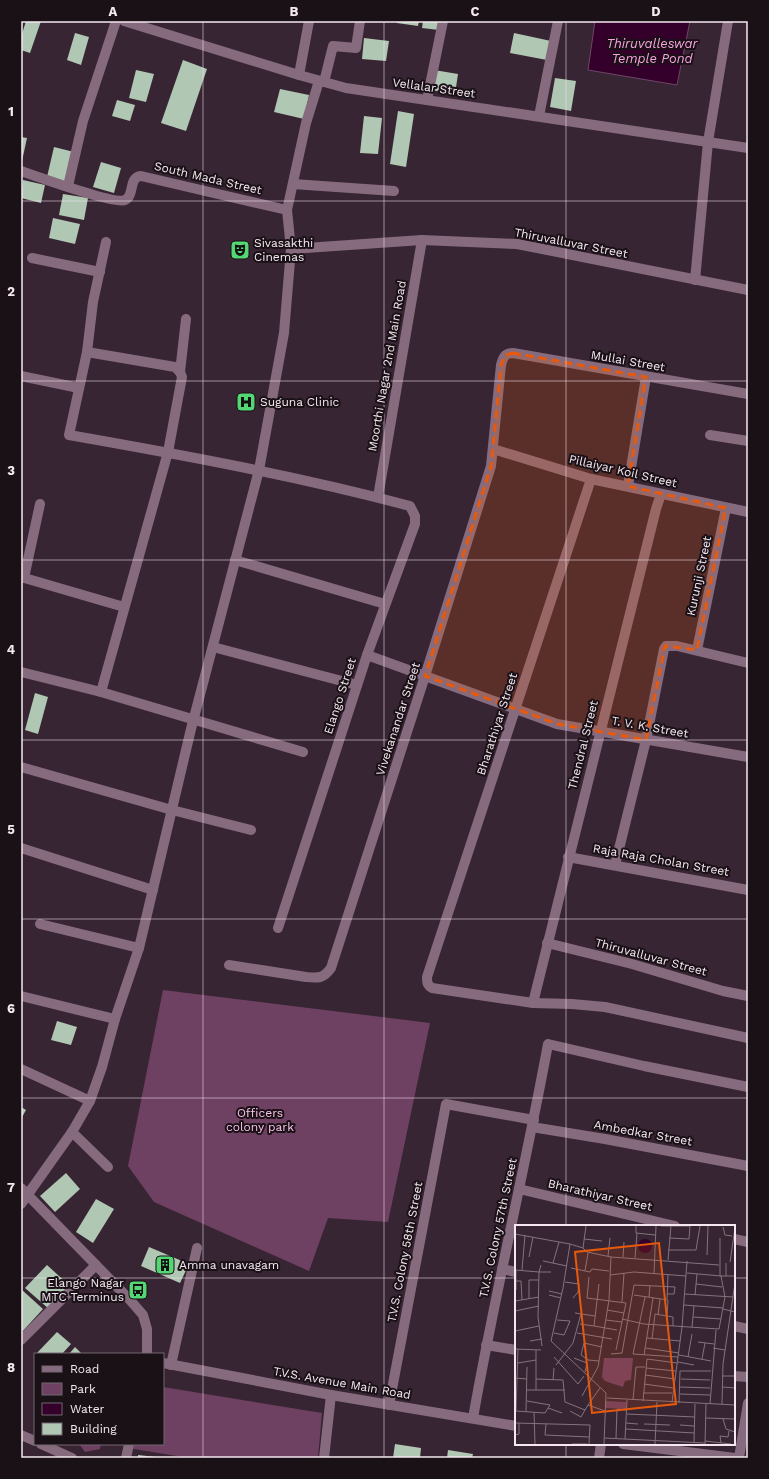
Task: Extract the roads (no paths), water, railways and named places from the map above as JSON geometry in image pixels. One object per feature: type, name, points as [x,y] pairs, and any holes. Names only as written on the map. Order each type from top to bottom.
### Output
[{"type":"street","points":[[68,186],[83,121],[116,21]]},
{"type":"street","name":"Vellalar Street","points":[[124,21],[346,88],[748,148]]},
{"type":"street","points":[[299,74],[308,21]]},
{"type":"street","points":[[21,1204],[72,1132],[90,1101],[102,1067],[115,1019],[139,948],[193,720],[259,470],[282,348],[291,248],[287,210],[306,123],[322,81],[333,46],[356,48],[360,21]]},
{"type":"street","points":[[427,100],[443,21]]},
{"type":"street","points":[[539,116],[558,21]]},
{"type":"street","points":[[695,280],[708,142],[728,21]]},
{"type":"street","name":"South Mada Street","points":[[21,171],[91,194],[120,201],[125,200],[129,196],[135,179],[141,176],[287,210]]},
{"type":"street","points":[[293,184],[394,191]]},
{"type":"street","name":"Thiruvalluvar Street","points":[[291,248],[422,240],[517,244],[748,290]]},
{"type":"street","name":"Moorthi Nagar 2nd Main Road","points":[[378,497],[422,240]]},
{"type":"street","points":[[21,376],[79,388],[87,352],[94,302],[106,242]]},
{"type":"street","points":[[32,258],[100,272]]},
{"type":"street","points":[[101,692],[168,452],[182,377],[180,372],[186,320]]},
{"type":"street","points":[[87,352],[175,367],[180,372]]},
{"type":"street","name":"Mullai Street","points":[[505,355],[509,353],[748,394]]},
{"type":"street","name":"Vivekanandar Street","points":[[229,965],[318,978],[326,975],[331,968],[426,676],[491,466],[500,365],[505,355]]},
{"type":"street","points":[[628,486],[646,377]]},
{"type":"street","name":"Elango Street","points":[[79,388],[69,435],[168,452],[259,470],[378,497],[410,506],[415,516],[415,524],[367,655],[278,928]]},
{"type":"street","points":[[710,435],[748,441]]},
{"type":"street","name":"Pillaiyar Koil Street","points":[[493,449],[591,478],[748,512]]},
{"type":"street","name":"Bharathiyar Street","points":[[533,1003],[432,988],[428,986],[427,977],[591,478]]},
{"type":"street","name":"Thendral Street","points":[[533,1003],[568,857],[661,494]]},
{"type":"street","points":[[40,504],[22,577],[124,607]]},
{"type":"street","name":"Kurunji Street","points":[[697,650],[726,508]]},
{"type":"street","points":[[236,560],[385,604]]},
{"type":"street","points":[[615,865],[646,740],[664,649],[666,646],[672,646],[697,650],[748,663]]},
{"type":"street","points":[[213,647],[357,685]]},
{"type":"street","name":"T. V. K. Street","points":[[367,655],[557,724],[748,757]]},
{"type":"street","points":[[21,672],[101,692],[303,752]]},
{"type":"street","points":[[21,767],[172,810],[251,830]]},
{"type":"street","points":[[21,848],[153,890]]},
{"type":"street","name":"Raja Raja Cholan Street","points":[[568,857],[748,890]]},
{"type":"street","points":[[40,924],[139,948]]},
{"type":"street","name":"Thiruvalluvar Street","points":[[547,944],[632,964],[723,991],[748,996]]},
{"type":"street","points":[[21,996],[115,1019]]},
{"type":"street","points":[[533,1003],[605,1007],[748,1038]]},
{"type":"street","name":"T.V.S. Colony 57th Street","points":[[473,1418],[486,1345],[533,1123],[548,1044],[644,1066],[748,1087]]},
{"type":"street","points":[[21,1069],[90,1101]]},
{"type":"street","name":"Ambedkar Street","points":[[446,1104],[604,1139],[748,1166]]},
{"type":"street","name":"T.V.S. Colony 58th Street","points":[[389,1405],[446,1104]]},
{"type":"street","points":[[72,1132],[108,1167]]},
{"type":"street","points":[[21,1188],[130,1300],[142,1315],[147,1329],[147,1353]]},
{"type":"street","name":"Bharathiyar Street","points":[[519,1189],[672,1225]]},
{"type":"street","points":[[735,1240],[748,1242]]},
{"type":"street","points":[[167,1364],[197,1248]]},
{"type":"street","points":[[21,1340],[96,1266]]},
{"type":"street","points":[[502,1269],[515,1272]]},
{"type":"street","points":[[735,1326],[748,1329]]},
{"type":"street","points":[[486,1345],[515,1350]]},
{"type":"street","name":"T.V.S. Avenue Main Road","points":[[167,1364],[331,1395],[515,1426]]},
{"type":"street","points":[[735,1376],[748,1377]]},
{"type":"street","points":[[324,1458],[331,1395]]},
{"type":"street","points":[[739,1458],[748,1402]]},
{"type":"street","points":[[21,1435],[34,1441]]},
{"type":"street","points":[[43,1445],[72,1458]]},
{"type":"street","points":[[126,1458],[129,1445]]},
{"type":"street","points":[[599,1458],[601,1445]]},
{"type":"street","points":[[631,1445],[735,1458]]},
{"type":"water","name":"Thiruvalleswar Temple Pond","points":[[595,21],[690,21],[677,85],[588,70]]},
{"type":"place","name":"Sivasakthi Cinemas","points":[[240,250]]},
{"type":"place","name":"Suguna Clinic","points":[[246,402]]},
{"type":"place","name":"Amma unavagam","points":[[165,1265]]},
{"type":"place","name":"Elango Nagar MTC Terminus","points":[[138,1290]]},
{"type":"park label","name":"Officers colony park","points":[[260,1120]]}]
